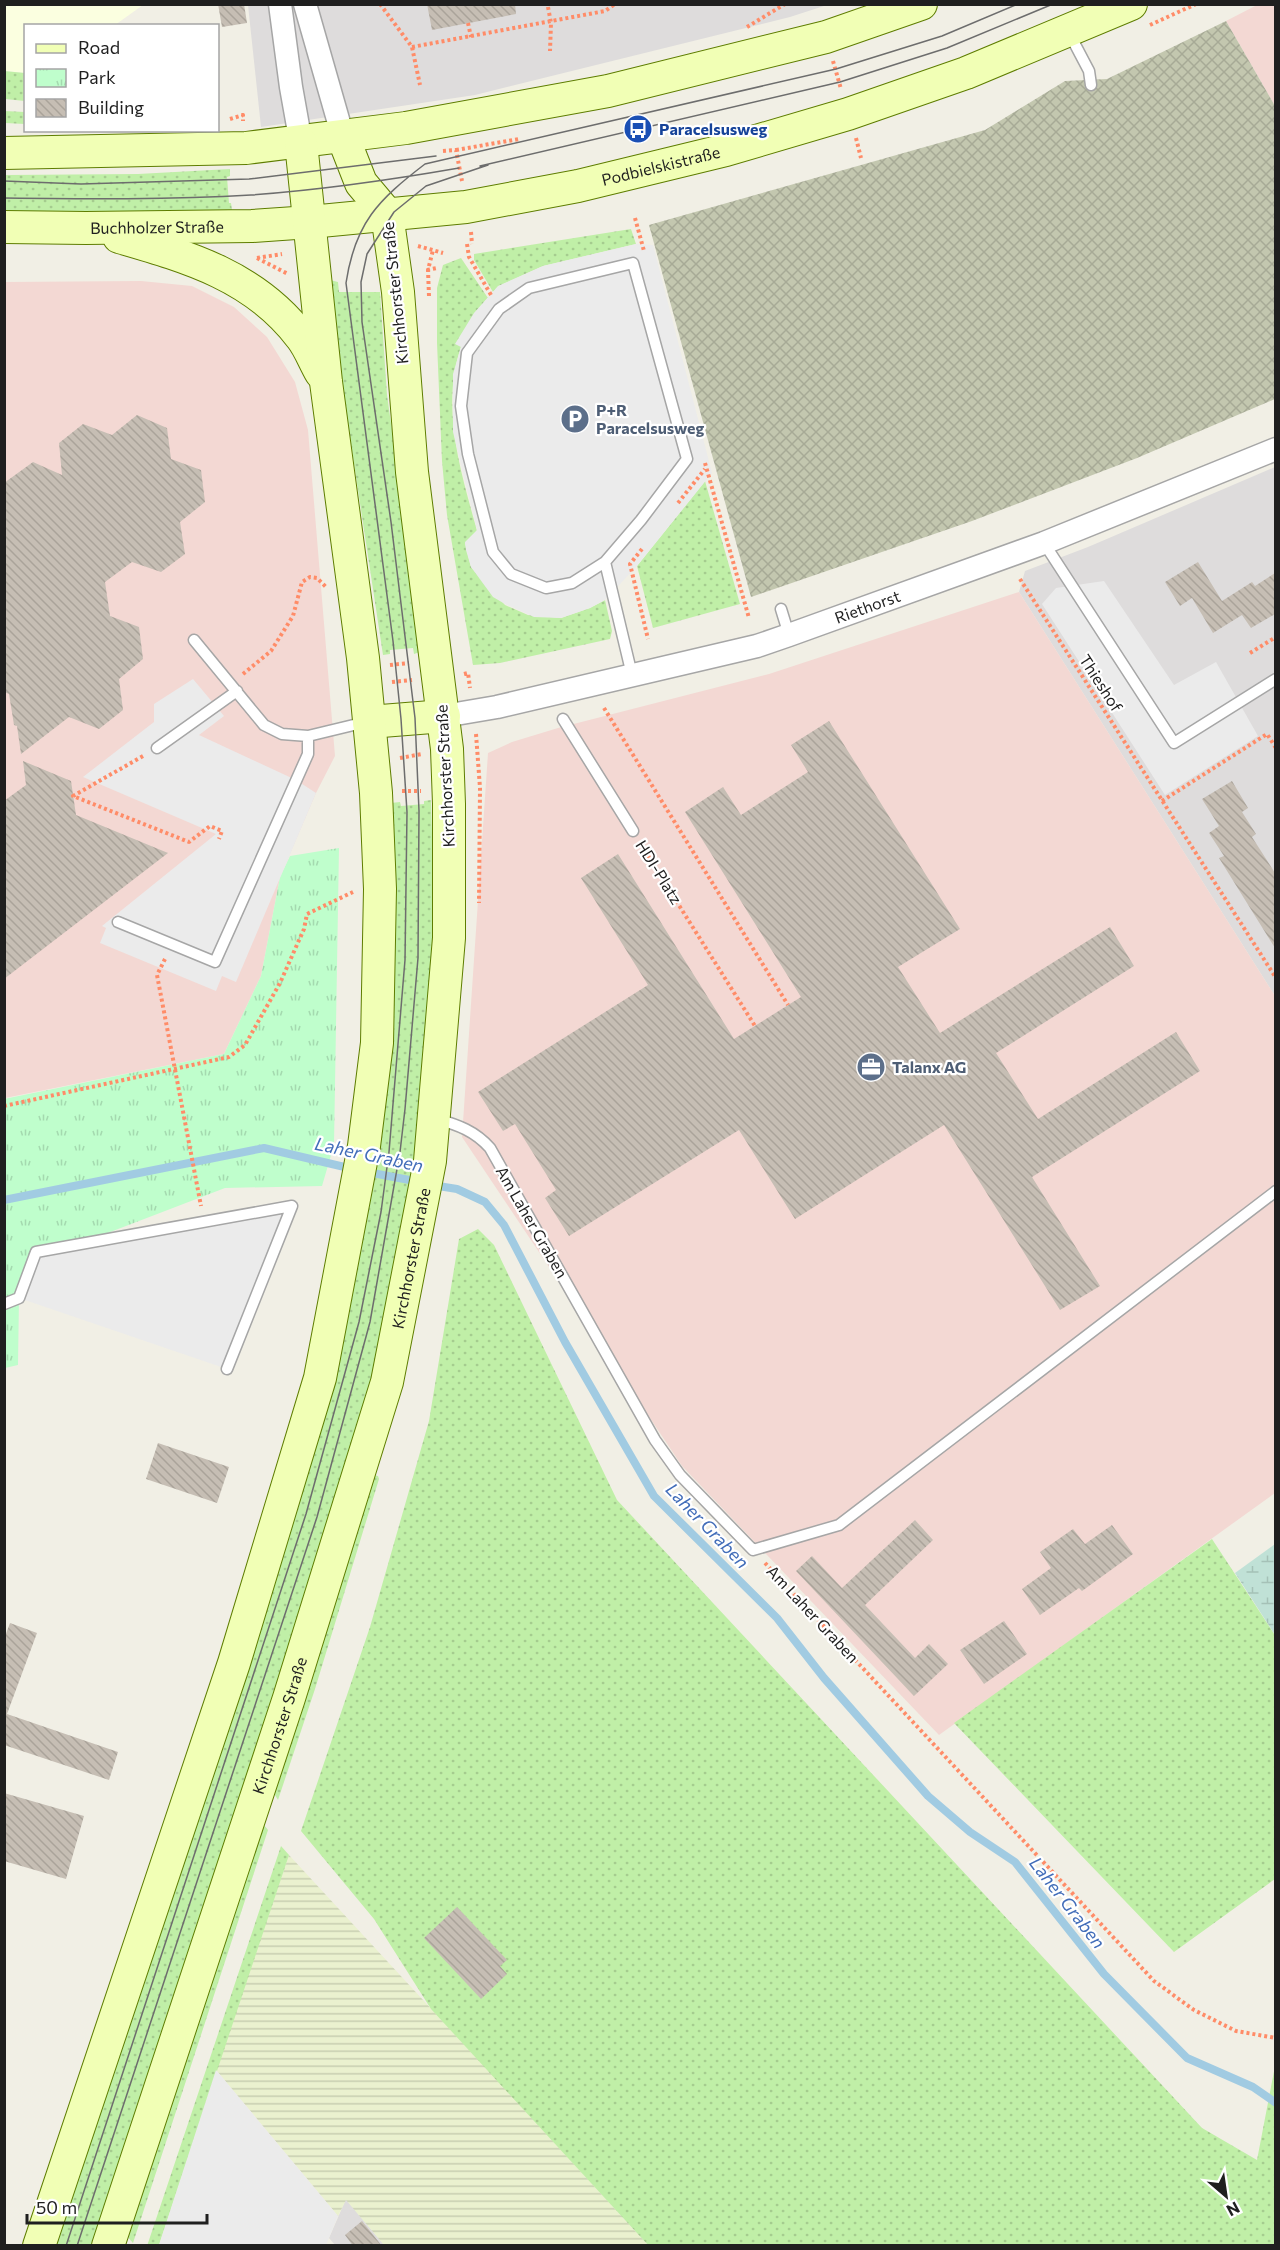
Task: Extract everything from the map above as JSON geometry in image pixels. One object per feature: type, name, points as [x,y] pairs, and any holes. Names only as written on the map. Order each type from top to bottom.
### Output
[{"type":"main road","points":[[4,153],[235,149],[301,143],[406,128],[608,92],[826,37],[921,4]]},
{"type":"main road","name":"Podbielskistraße","points":[[310,222],[466,207],[578,186],[726,150],[848,114],[966,73],[1131,4]]},
{"type":"main road","name":"Kirchhorster Straße","points":[[108,2246],[289,1698],[387,1382],[430,1161],[449,938],[449,790],[444,716],[448,670],[412,472],[398,292],[387,214],[361,183],[343,137]]},
{"type":"main road","points":[[39,2246],[238,1652],[320,1378],[364,1146],[377,1043],[380,889],[375,778],[365,675],[326,382],[301,143]]},
{"type":"main road","name":"Buchholzer Straße","points":[[4,226],[86,228],[252,226],[310,222]]},
{"type":"main road","points":[[86,228],[204,263],[239,282],[270,305],[301,337],[326,382]]},
{"type":"main road","points":[[369,722],[444,716]]},
{"type":"street","points":[[280,4],[301,143]]},
{"type":"street","points":[[305,4],[343,137]]},
{"type":"street","name":"Riethorst","points":[[444,716],[497,707],[757,646],[789,636],[1044,543],[1275,449]]},
{"type":"lane","points":[[1068,32],[1089,71],[1091,84]]},
{"type":"lane","points":[[633,263],[687,459],[641,520],[605,562],[572,583],[546,588],[511,574],[493,552],[468,454],[461,406],[467,353],[499,309],[528,288],[633,263]]},
{"type":"lane","points":[[1044,543],[1174,743],[1275,679]]},
{"type":"lane","points":[[605,562],[633,675]]},
{"type":"lane","points":[[781,609],[789,636]]},
{"type":"lane","points":[[194,640],[264,725],[282,734],[308,736],[369,722]]},
{"type":"lane","points":[[157,748],[233,687]]},
{"type":"lane","name":"HDI-Platz","points":[[563,719],[633,831]]},
{"type":"lane","points":[[118,922],[215,963],[308,754],[308,736]]},
{"type":"lane","name":"Am Laher Graben","points":[[433,1118],[459,1125],[480,1136],[490,1148],[655,1440],[680,1475],[753,1550]]},
{"type":"lane","points":[[753,1550],[839,1525],[1275,1191]]},
{"type":"lane","points":[[4,1304],[19,1298],[36,1252],[292,1206],[227,1369]]},
{"type":"path","points":[[380,4],[412,47],[420,85]]},
{"type":"path","points":[[412,47],[605,12],[615,4]]},
{"type":"path","points":[[548,7],[551,22],[550,51]]},
{"type":"path","points":[[468,23],[471,37]]},
{"type":"path","points":[[835,67],[842,92]]},
{"type":"path","points":[[855,133],[861,158]]},
{"type":"path","points":[[456,150],[519,139]]},
{"type":"path","points":[[467,244],[469,257],[499,309]]},
{"type":"path","points":[[429,296],[428,270],[431,249],[444,252]]},
{"type":"path","points":[[287,253],[256,258],[290,275]]},
{"type":"path","points":[[417,272],[437,268]]},
{"type":"path","points":[[671,512],[706,468]]},
{"type":"path","points":[[644,546],[630,564],[648,639]]},
{"type":"path","points":[[233,687],[271,651],[293,616],[302,582],[310,577],[317,578]]},
{"type":"path","name":"Thieshof","points":[[1020,579],[1275,978]]},
{"type":"path","points":[[1250,652],[1275,637]]},
{"type":"path","points":[[365,675],[409,663],[448,670]]},
{"type":"path","points":[[365,675],[448,670]]},
{"type":"path","points":[[604,708],[788,1005]]},
{"type":"path","points":[[1162,801],[1267,734],[1275,748]]},
{"type":"path","points":[[375,778],[447,749],[478,743]]},
{"type":"path","points":[[157,748],[73,796],[189,842],[210,826],[222,831],[219,839]]},
{"type":"path","points":[[375,778],[449,790],[480,788]]},
{"type":"path","name":"HDI-Platz","points":[[633,831],[755,1026]]},
{"type":"path","points":[[4,1106],[229,1058],[245,1045],[280,983],[304,929],[308,914],[357,891],[356,903]]},
{"type":"path","points":[[172,945],[157,975],[204,1222]]},
{"type":"path","name":"Am Laher Graben","points":[[753,1550],[1154,1981],[1194,2010],[1236,2031],[1275,2038]]},
{"type":"shaded area","points":[[5,4],[143,4],[116,24],[24,24],[24,73],[5,71]]},
{"type":"shaded area","points":[[248,5],[827,5],[790,17],[475,95],[261,127]]},
{"type":"shaded area","points":[[1257,5],[1275,5],[1275,106],[1226,21]]},
{"type":"shaded area","points":[[1226,21],[1275,106],[1275,399],[1137,458],[972,521],[751,597],[649,225],[985,130],[1065,81],[1107,79]]},
{"type":"shaded area","name":"P+R Paracelsusweg","points":[[636,244],[653,245],[712,473],[637,566],[605,600],[561,618],[534,617],[493,597],[471,567],[466,550],[465,542],[477,530],[453,432],[453,374],[461,347],[455,344],[474,313],[498,286],[543,266]]},
{"type":"shaded area","points":[[141,281],[192,286],[234,307],[267,337],[295,382],[308,430],[335,756],[316,793],[280,877],[261,976],[224,1054],[5,1098],[5,282]]},
{"type":"shaded area","points":[[1275,467],[1275,996],[1019,592],[1025,571],[1088,547]]},
{"type":"shaded area","points":[[1104,581],[1174,685],[1216,662],[1258,736],[1165,795],[1042,604],[1056,588]]},
{"type":"shaded area","name":"Talanx AG","points":[[1019,592],[1275,996],[1275,1493],[939,1735],[682,1466],[462,1137],[488,753],[512,742],[558,728],[769,674]]},
{"type":"shaded area","points":[[193,679],[224,716],[199,735],[296,780],[316,793],[236,982],[222,976],[216,991],[100,943],[106,928],[102,926],[216,834],[83,777],[154,722],[154,704]]},
{"type":"shaded area","points":[[292,1206],[227,1369],[19,1298],[36,1252]]},
{"type":"shaded area","points":[[289,1855],[648,2245],[384,2245],[346,2200],[338,2216],[216,2070]]},
{"type":"shaded area","points":[[216,2070],[338,2216],[326,2245],[159,2245]]},
{"type":"shaded area","points":[[346,2199],[384,2245],[335,2245],[329,2238]]},
{"type":"green space","points":[[4,71],[24,73],[24,101],[5,99]]},
{"type":"green space","points":[[4,111],[24,112],[24,124],[5,123]]},
{"type":"green space","points":[[230,169],[230,176],[227,177],[229,203],[231,203],[232,210],[5,214],[5,175],[138,174]]},
{"type":"green space","points":[[631,229],[636,244],[543,266],[499,286],[493,292],[474,260],[474,254]]},
{"type":"green space","points":[[461,258],[488,298],[470,323],[456,365],[453,389],[452,413],[459,460],[477,531],[465,543],[471,567],[505,605],[528,615],[561,618],[605,600],[612,631],[610,639],[500,663],[473,665],[447,515],[442,461],[437,343],[437,288],[443,265]]},
{"type":"green space","points":[[326,279],[338,282],[339,292],[380,292],[387,395],[423,651],[414,654],[413,648],[390,650],[390,654],[383,655]]},
{"type":"green space","points":[[705,481],[740,604],[653,628],[637,566]]},
{"type":"green space","points":[[431,800],[435,937],[414,1174],[370,1399],[96,2245],[54,2246],[320,1421],[391,803],[400,802],[401,806],[424,804],[424,801]]},
{"type":"green space","points":[[339,848],[334,1145],[322,1186],[225,1188],[79,1244],[19,1298],[18,1365],[5,1368],[4,1099],[224,1054],[261,976],[280,877],[290,856]]},
{"type":"green space","points":[[478,1229],[494,1245],[617,1500],[1202,2128],[1257,2160],[1275,2066],[1275,2245],[648,2245],[431,2009],[374,1919],[301,1831],[370,1627],[429,1421],[459,1239]]},
{"type":"green space","points":[[374,1475],[379,1479],[315,1689],[278,1800],[272,1790]]},
{"type":"green space","points":[[1212,1539],[1275,1635],[1275,1879],[1174,1952],[954,1723]]},
{"type":"green space","points":[[1275,1544],[1275,1635],[1235,1573]]},
{"type":"green space","points":[[263,1824],[268,1830],[133,2243],[125,2234]]},
{"type":"green space","points":[[281,1846],[289,1855],[159,2245],[147,2246]]},
{"type":"building","points":[[218,4],[244,4],[247,23],[222,27]]},
{"type":"building","points":[[427,4],[515,4],[516,14],[432,30]]},
{"type":"building","points":[[137,415],[167,428],[171,459],[201,470],[205,502],[180,522],[185,554],[161,572],[132,562],[105,582],[110,616],[139,627],[143,659],[119,679],[123,710],[99,729],[69,717],[21,754],[9,694],[4,692],[4,483],[33,462],[62,475],[59,443],[83,424],[112,435]]},
{"type":"building","points":[[1198,562],[1222,601],[1252,582],[1255,586],[1275,573],[1275,614],[1251,628],[1242,615],[1213,633],[1192,598],[1180,606],[1165,582]]},
{"type":"building","points":[[829,721],[960,929],[898,967],[940,1033],[1110,927],[1134,966],[996,1053],[1038,1119],[1176,1032],[1200,1071],[1032,1177],[1100,1286],[1060,1310],[944,1125],[795,1219],[739,1130],[569,1236],[545,1198],[556,1190],[515,1124],[503,1131],[478,1092],[648,985],[581,878],[618,854],[734,1039],[801,997],[685,812],[723,787],[741,815],[808,772],[791,745]]},
{"type":"building","points":[[23,761],[71,781],[76,815],[168,853],[4,979],[4,801],[26,785]]},
{"type":"building","points":[[1232,781],[1248,808],[1242,812],[1256,834],[1252,837],[1275,873],[1275,948],[1219,858],[1224,856],[1209,833],[1219,826],[1202,799]]},
{"type":"building","points":[[158,1443],[229,1467],[217,1503],[146,1479]]},
{"type":"building","points":[[915,1520],[933,1540],[865,1605],[915,1658],[929,1644],[948,1664],[914,1696],[796,1571],[812,1556],[842,1588]]},
{"type":"building","points":[[1112,1525],[1133,1554],[1082,1591],[1079,1588],[1040,1615],[1022,1589],[1051,1568],[1040,1552],[1073,1529],[1085,1544]]},
{"type":"building","points":[[1004,1621],[1027,1654],[984,1684],[960,1650]]},
{"type":"building","points":[[10,1623],[37,1633],[7,1714],[118,1752],[109,1780],[4,1745],[4,1639]]},
{"type":"building","points":[[4,1793],[84,1816],[66,1879],[4,1861]]},
{"type":"building","points":[[457,1907],[507,1960],[500,1966],[507,1974],[481,1999],[424,1938]]},
{"type":"building","points":[[362,2221],[382,2246],[353,2246],[345,2235]]},
{"type":"waterway","name":"Laher Graben","points":[[4,1200],[264,1148],[353,1169]]},
{"type":"waterway","name":"Laher Graben","points":[[367,1172],[420,1182]]},
{"type":"waterway","name":"Laher Graben","points":[[432,1185],[457,1189],[485,1202],[504,1225],[565,1342],[654,1496],[777,1618],[824,1678],[928,1796],[970,1832],[1015,1862],[1104,1974],[1187,2058],[1253,2087],[1276,2103]]},
{"type":"tram line","points":[[66,2246],[306,1514],[359,1322],[381,1212],[389,1152],[405,960],[407,812],[393,641],[346,283],[356,244],[371,214],[394,189],[425,164],[836,69],[942,36],[1018,4]]},
{"type":"tram line","points":[[480,166],[840,82],[947,48],[1053,4]]},
{"type":"tram line","points":[[4,181],[81,184],[249,179],[436,156]]},
{"type":"tram line","points":[[77,2246],[317,1517],[370,1322],[400,1152],[405,1109],[418,958],[419,811],[415,718],[391,522],[362,322],[361,282],[367,254],[394,212],[426,186],[488,165]]},
{"type":"tram line","points":[[4,198],[97,199],[251,195],[355,184],[459,168]]},
{"type":"place","name":"Paracelsusweg","points":[[638,129]]},
{"type":"place","name":"P+R Paracelsusweg","points":[[575,419]]},
{"type":"place","name":"Talanx AG","points":[[871,1067]]}]
